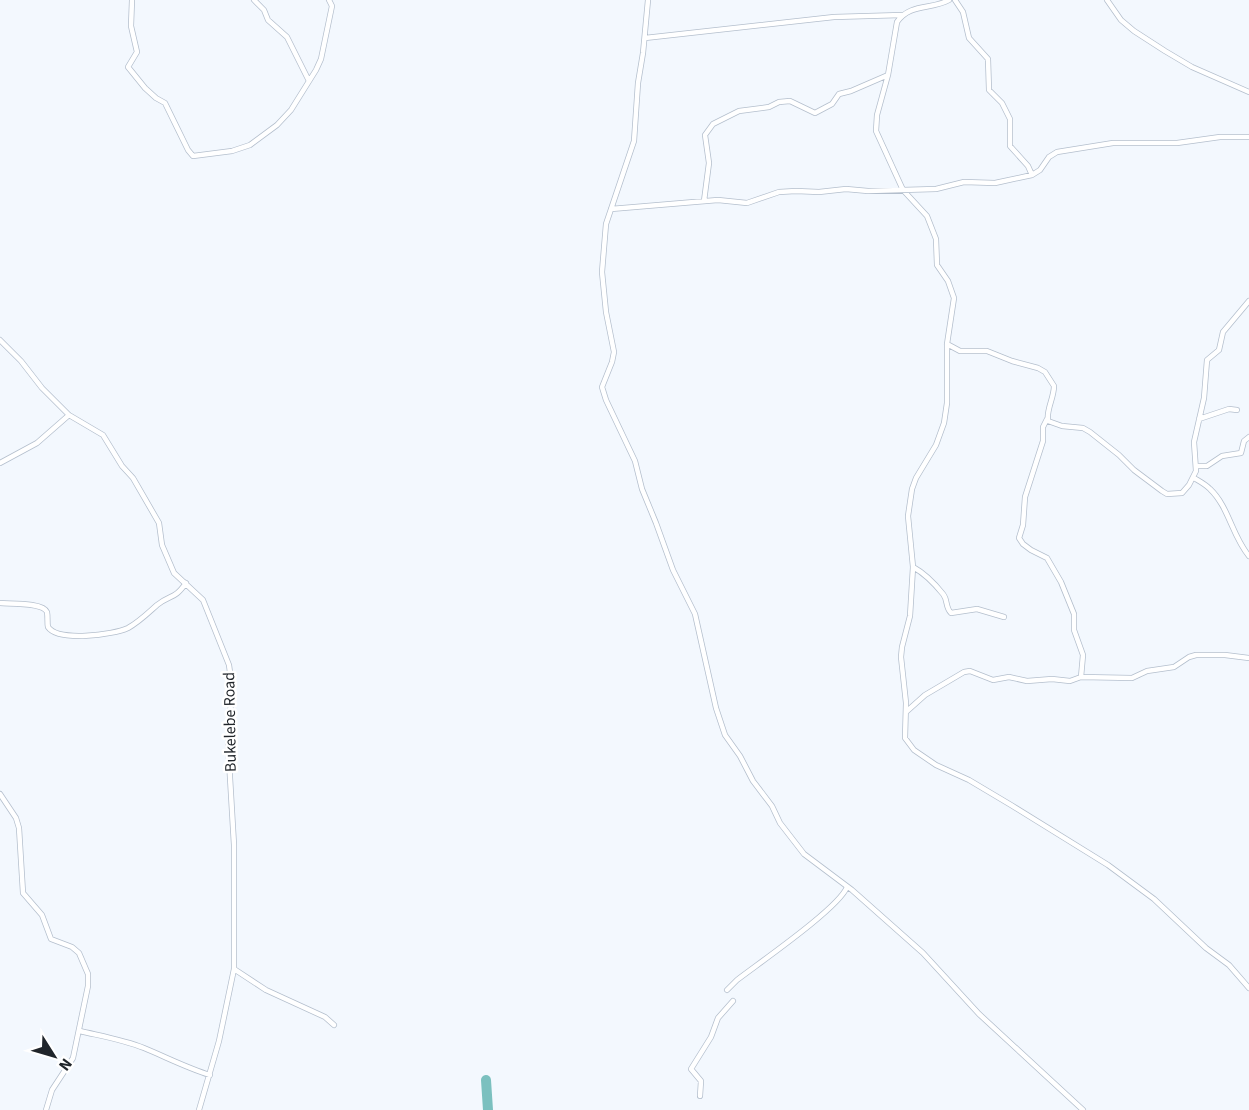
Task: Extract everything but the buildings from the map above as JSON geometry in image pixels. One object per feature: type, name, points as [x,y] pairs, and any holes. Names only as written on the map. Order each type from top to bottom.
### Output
[{"type":"street","points":[[132,0],[131,26],[137,52],[128,67],[145,88],[165,103],[193,156],[232,151],[250,145],[277,125],[291,110],[316,70],[322,54],[332,6],[329,0]]},
{"type":"street","points":[[254,0],[264,10],[268,20],[287,37],[309,81]]},
{"type":"street","points":[[648,0],[634,141],[606,224],[606,243],[602,261],[604,298],[614,352],[602,387],[635,461],[642,489],[672,570],[695,614],[716,708],[725,735],[740,756],[753,781],[772,806],[780,823],[810,859],[848,887],[923,953],[979,1014],[1083,1110]]},
{"type":"street","points":[[645,38],[809,19],[902,15],[921,6],[948,0]]},
{"type":"street","points":[[955,0],[963,12],[969,38],[988,59],[989,90],[1002,103],[1010,119],[1010,146],[1028,166],[1032,175]]},
{"type":"street","points":[[1107,0],[1121,20],[1134,31],[1192,67],[1249,92]]},
{"type":"street","points":[[902,15],[894,32],[888,75],[877,115],[876,131],[903,190],[927,216],[936,238],[937,265],[952,291],[954,305],[947,344],[947,403],[944,423],[936,445],[916,478],[908,516],[913,567],[910,616],[902,647],[906,712],[904,738],[914,750],[936,765],[992,793],[1108,865],[1154,899],[1206,948],[1229,965],[1249,988]]},
{"type":"street","points":[[704,201],[709,163],[705,135],[713,124],[739,111],[769,107],[786,101],[793,102],[814,113],[832,104],[839,93],[851,91],[888,75]]},
{"type":"street","points":[[611,209],[718,200],[747,203],[779,192],[796,190],[819,192],[846,189],[903,190],[948,188],[964,182],[995,183],[1032,175],[1057,152],[1113,143],[1177,143],[1220,137],[1249,137]]},
{"type":"street","points":[[1047,419],[1054,424],[1083,428],[1167,494],[1182,493],[1194,478],[1197,466],[1194,449],[1204,398],[1207,360],[1219,350],[1222,332],[1249,301]]},
{"type":"street","name":"Bukelebe Road","points":[[0,340],[69,415],[103,435],[122,466],[133,478],[159,523],[162,545],[174,573],[203,600],[229,665],[232,703],[228,744],[234,845],[234,969],[221,1032],[199,1110]]},
{"type":"street","points":[[947,344],[960,351],[987,351],[1012,361],[1028,364],[1044,372],[1054,386],[1052,403],[1043,427],[1043,441],[1025,496],[1023,525],[1019,538],[1031,550],[1047,558],[1061,582],[1074,614],[1074,630],[1083,655],[1082,677]]},
{"type":"street","points":[[1199,419],[1229,409],[1237,410]]},
{"type":"street","points":[[0,463],[37,443],[69,415]]},
{"type":"street","points":[[1197,466],[1207,466],[1222,456],[1241,453],[1244,441],[1249,437]]},
{"type":"street","points":[[1194,478],[1214,494],[1249,556]]},
{"type":"street","points":[[913,567],[944,596],[946,606],[951,613],[976,609],[1004,617]]},
{"type":"street","points":[[0,603],[26,604],[43,608],[47,612],[48,627],[54,634],[74,636],[110,634],[137,622],[159,603],[176,596],[186,583]]},
{"type":"street","points":[[906,712],[926,695],[964,672],[970,671],[993,680],[1009,677],[1027,681],[1052,679],[1070,681],[1082,677],[1132,678],[1147,670],[1174,668],[1189,657],[1196,655],[1225,654],[1249,658]]},
{"type":"street","points":[[0,794],[16,818],[19,828],[23,893],[42,915],[51,939],[76,950],[88,974],[80,1031],[73,1058],[52,1090],[46,1110]]},
{"type":"street","points":[[727,990],[841,898],[848,887]]},
{"type":"street","points":[[234,969],[266,990],[325,1017],[334,1025]]},
{"type":"street","points":[[700,1096],[701,1081],[691,1069],[711,1037],[718,1018],[733,1001]]},
{"type":"street","points":[[80,1031],[141,1047],[186,1068],[210,1075]]},
{"type":"waterway","points":[[486,1080],[488,1110]]}]
